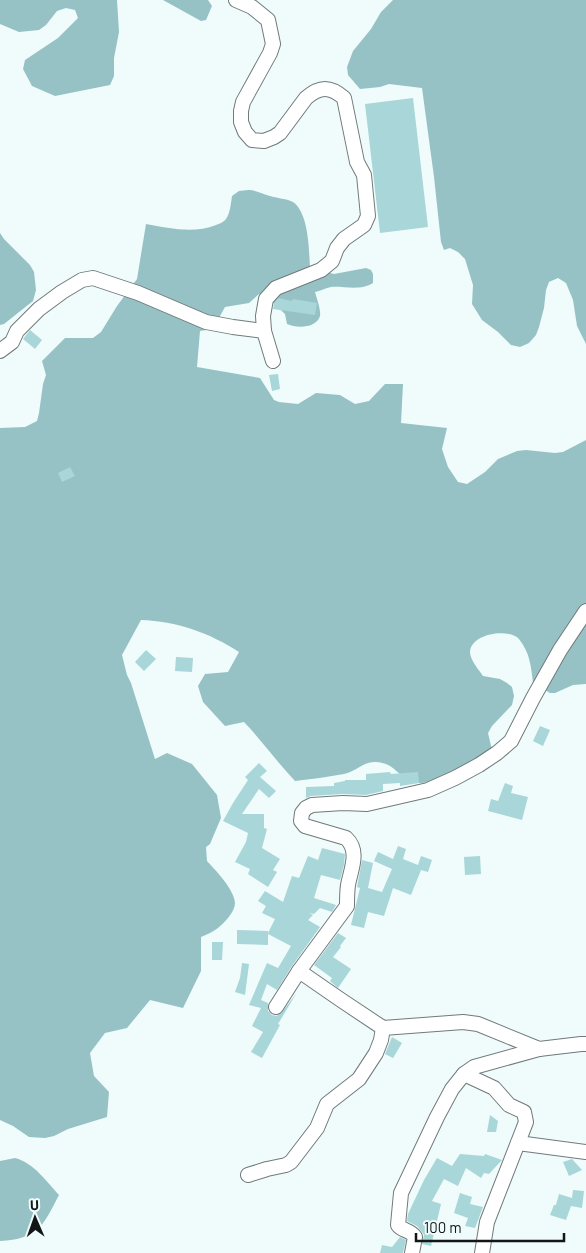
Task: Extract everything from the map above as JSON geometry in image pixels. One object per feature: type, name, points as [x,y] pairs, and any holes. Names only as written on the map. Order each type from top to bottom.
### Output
[{"type":"street","points":[[236,0],[252,7],[268,20],[273,44],[243,102],[241,122],[245,132],[252,140],[264,141],[274,137],[280,133],[311,94],[326,88],[337,91],[344,98],[357,162],[364,174],[368,216],[364,225],[344,239],[337,248],[332,261],[321,270],[276,288],[266,299],[263,316],[264,331],[273,361]]},
{"type":"street","points":[[0,351],[12,342],[18,331],[39,309],[82,280],[93,278],[138,293],[206,322],[264,331]]},
{"type":"street","points":[[276,1007],[347,906],[347,888],[353,864],[353,848],[346,838],[305,826],[301,820],[302,813],[312,805],[368,804],[428,790],[455,778],[497,753],[511,741],[560,650],[586,611]]},
{"type":"street","points":[[299,972],[383,1028],[443,1023],[471,1023],[478,1024],[539,1049]]},
{"type":"street","points":[[248,1175],[291,1162],[317,1128],[328,1104],[359,1079],[376,1053],[383,1028]]},
{"type":"street","points":[[412,1253],[415,1237],[413,1234],[400,1228],[397,1221],[401,1193],[448,1096],[464,1074],[474,1067],[539,1049],[586,1044]]},
{"type":"street","points":[[464,1074],[494,1088],[509,1105],[524,1112],[526,1122],[487,1222],[482,1253]]},
{"type":"street","points":[[518,1143],[586,1152]]},
{"type":"shaded area","points":[[0,0],[117,0],[119,32],[114,58],[114,76],[110,85],[55,96],[32,86],[23,69],[25,60],[58,38],[78,18],[75,10],[66,8],[57,11],[46,25],[39,30],[19,32],[0,24]]},
{"type":"shaded area","points":[[163,0],[208,0],[212,6],[206,20],[201,21]]},
{"type":"shaded area","points":[[393,0],[586,0],[586,344],[577,326],[573,300],[566,283],[558,278],[549,282],[536,335],[529,343],[520,347],[511,345],[482,320],[472,304],[473,285],[465,259],[458,252],[450,248],[444,250],[441,242],[422,88],[389,84],[360,89],[348,75],[347,67],[353,51],[371,29],[381,12]]},
{"type":"shaded area","points":[[248,190],[291,201],[298,207],[307,233],[310,268],[334,274],[366,268],[371,270],[373,274],[373,283],[358,288],[331,287],[315,292],[320,316],[314,323],[305,326],[287,324],[285,314],[264,294],[259,294],[249,303],[225,307],[220,316],[218,328],[200,331],[197,367],[260,378],[274,400],[298,404],[316,393],[340,395],[355,404],[369,401],[385,384],[403,384],[401,423],[447,428],[442,449],[448,467],[458,482],[467,484],[485,472],[498,459],[517,451],[563,452],[586,440],[586,684],[573,685],[555,693],[550,693],[533,683],[528,655],[519,639],[507,634],[491,634],[477,640],[472,646],[470,655],[483,676],[500,679],[507,683],[512,687],[514,696],[512,705],[492,726],[488,733],[492,750],[441,778],[420,783],[412,782],[392,767],[376,762],[367,763],[344,774],[295,781],[244,722],[225,726],[203,702],[198,686],[205,674],[228,672],[239,652],[216,639],[192,629],[167,623],[141,620],[122,655],[127,675],[155,759],[167,753],[192,764],[217,795],[221,818],[210,844],[206,847],[207,861],[228,886],[234,898],[235,906],[229,917],[220,926],[201,937],[201,971],[183,1008],[150,1000],[127,1028],[105,1033],[90,1053],[94,1076],[109,1092],[107,1117],[68,1129],[54,1136],[45,1138],[29,1137],[0,1120],[0,428],[25,427],[37,421],[46,375],[42,361],[65,338],[93,338],[101,332],[137,279],[146,224],[190,230],[216,225],[227,217],[232,196],[239,191]]},
{"type":"shaded area","points":[[0,233],[30,265],[34,272],[36,290],[33,301],[4,324],[0,325]]},
{"type":"shaded area","points":[[15,1158],[34,1168],[59,1195],[38,1229],[23,1237],[0,1241],[0,1161]]},
{"type":"building","points":[[413,98],[428,227],[380,233],[365,104]]},
{"type":"building","points":[[278,298],[317,303],[315,315],[273,309],[274,303]]},
{"type":"building","points":[[30,330],[42,340],[35,349],[23,339]]},
{"type":"building","points":[[278,374],[280,389],[272,391],[269,375]]},
{"type":"building","points":[[70,467],[75,476],[62,482],[58,473]]},
{"type":"building","points":[[146,650],[156,659],[144,671],[135,662]]},
{"type":"building","points":[[176,657],[193,658],[192,672],[175,671]]},
{"type":"building","points":[[540,726],[550,730],[543,746],[533,741]]},
{"type":"building","points":[[259,763],[267,771],[260,777],[276,791],[269,798],[259,789],[242,814],[264,814],[264,828],[267,829],[262,848],[280,859],[273,870],[277,872],[268,887],[248,874],[250,869],[235,862],[246,842],[248,833],[223,821],[248,780],[245,777]]},
{"type":"building","points":[[390,772],[391,774],[418,772],[419,783],[400,786],[400,783],[383,784],[383,791],[366,795],[342,794],[306,798],[306,787],[334,786],[334,783],[345,780],[366,780],[366,774]]},
{"type":"building","points":[[505,783],[513,786],[511,793],[528,797],[522,820],[488,811],[491,799],[498,801]]},
{"type":"building","points":[[398,846],[406,849],[403,859],[418,865],[421,856],[432,860],[428,872],[421,870],[411,895],[393,888],[384,916],[368,912],[364,928],[351,925],[360,888],[357,887],[362,860],[373,863],[368,888],[382,892],[392,869],[374,861],[378,852],[393,859]]},
{"type":"building","points":[[322,848],[345,854],[340,880],[321,875],[314,898],[336,905],[332,912],[320,908],[314,914],[309,913],[313,915],[308,920],[320,927],[277,990],[267,984],[261,1000],[268,1003],[268,1011],[272,1015],[280,1014],[296,994],[278,1024],[280,1025],[262,1058],[251,1052],[263,1032],[252,1026],[261,1008],[249,1005],[267,963],[278,968],[291,946],[268,934],[268,945],[237,944],[237,930],[268,931],[268,933],[275,919],[262,913],[266,906],[258,901],[265,891],[283,902],[292,876],[299,878],[308,856],[318,860]]},
{"type":"building","points":[[480,856],[481,874],[465,875],[464,857]]},
{"type":"building","points":[[338,933],[346,938],[333,957],[351,969],[338,988],[330,981],[332,978],[314,965]]},
{"type":"building","points":[[212,942],[223,942],[222,960],[212,960]]},
{"type":"building","points":[[242,963],[249,964],[245,995],[235,992],[240,978]]},
{"type":"building","points":[[392,1037],[402,1043],[393,1058],[385,1054]]},
{"type":"building","points":[[490,1115],[498,1121],[496,1132],[487,1132]]},
{"type":"building","points":[[460,1154],[484,1156],[485,1154],[502,1160],[489,1174],[484,1173],[481,1178],[466,1168],[458,1186],[444,1179],[432,1201],[441,1204],[431,1246],[422,1244],[424,1235],[417,1226],[407,1221],[408,1214],[437,1158],[452,1166]]},
{"type":"building","points":[[572,1159],[582,1170],[569,1176],[563,1162]]},
{"type":"building","points":[[573,1190],[584,1191],[582,1208],[571,1206],[566,1220],[550,1215],[554,1205],[556,1205],[559,1194],[572,1198]]},
{"type":"building","points":[[460,1193],[472,1197],[470,1204],[483,1207],[475,1228],[465,1226],[468,1218],[454,1213]]},
{"type":"building","points":[[400,1237],[406,1240],[403,1253],[380,1253],[382,1245],[392,1247]]}]
